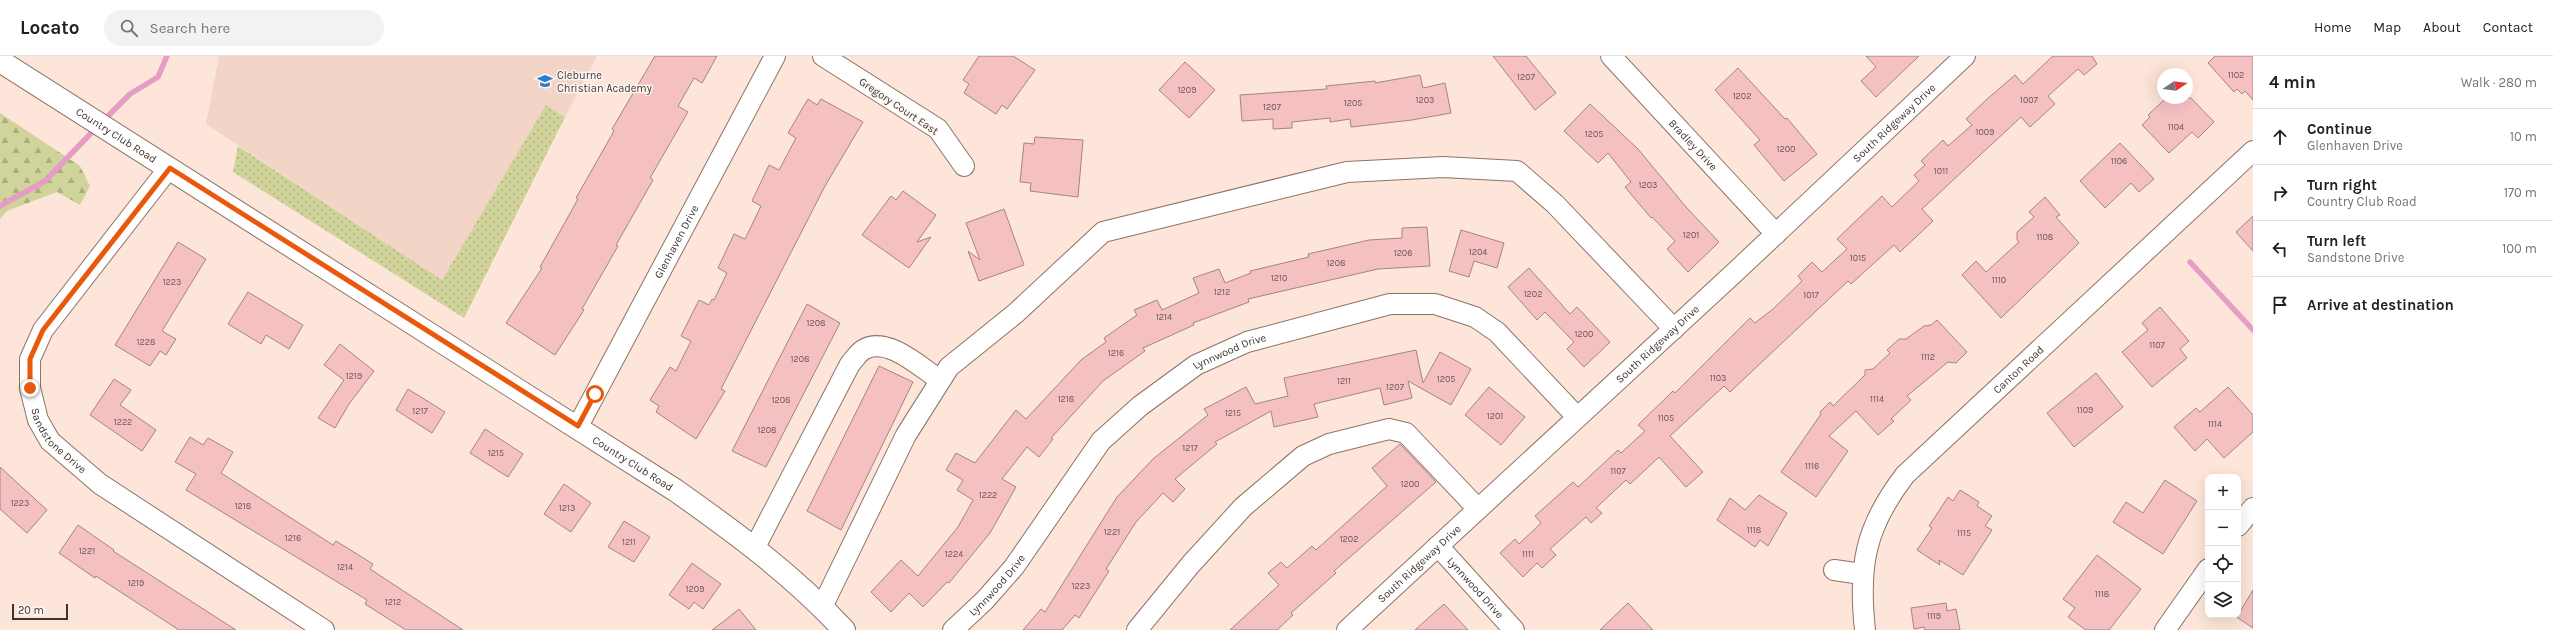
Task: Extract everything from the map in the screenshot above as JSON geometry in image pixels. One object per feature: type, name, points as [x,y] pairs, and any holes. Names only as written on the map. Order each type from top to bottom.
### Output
[{"type":"main road","name":"Country Club Road","points":[[0,61],[578,426],[675,490],[755,547],[822,607],[844,630]]},
{"type":"street","name":"Glenhaven Drive","points":[[578,426],[774,56]]},
{"type":"street","name":"Gregory Court East","points":[[823,56],[938,129],[964,166]]},
{"type":"street","name":"Bradley Drive","points":[[1611,56],[1776,234]]},
{"type":"street","name":"South Ridgeway Drive","points":[[1347,630],[1674,329],[1965,56]]},
{"type":"street","name":"Canton Road","points":[[1865,630],[1862,574],[1875,521],[1890,495],[1905,475],[2253,151]]},
{"type":"street","points":[[822,607],[906,435],[949,367],[1016,313],[1104,232],[1347,172],[1442,167],[1518,171],[1555,204],[1674,329]]},
{"type":"street","name":"Sandstone Drive","points":[[170,168],[43,330],[30,359],[30,388],[38,420],[50,441],[100,484],[324,630]]},
{"type":"street","name":"Lynnwood Drive","points":[[953,630],[985,600],[1014,567],[1101,441],[1140,406],[1196,365],[1247,342],[1390,304],[1435,304],[1475,317],[1497,332],[1577,417]]},
{"type":"street","points":[[755,547],[850,364],[862,350],[879,345],[895,351],[940,380]]},
{"type":"street","points":[[1137,630],[1191,564],[1243,507],[1303,456],[1330,444],[1390,429],[1406,433],[1478,509]]},
{"type":"street","points":[[2241,522],[2253,508]]},
{"type":"street","name":"Lynnwood Drive","points":[[1438,546],[1514,630]]},
{"type":"street","points":[[1834,570],[1862,574]]},
{"type":"street","points":[[2165,630],[2205,573]]},
{"type":"shaded area","points":[[219,56],[597,56],[565,117],[546,105],[442,280],[206,124]]},
{"type":"green space","points":[[546,105],[565,117],[464,318],[233,172],[238,146],[442,280]]},
{"type":"green space","points":[[0,113],[80,166],[90,186],[80,205],[57,192],[7,211],[0,219]]},
{"type":"building","points":[[655,56],[717,56],[702,83],[694,78],[678,106],[688,112],[650,178],[653,180],[582,309],[584,310],[555,355],[506,323],[542,268],[540,267],[578,199],[576,198],[614,131],[612,129]]},
{"type":"building","points":[[979,56],[1013,56],[1035,70],[1007,109],[1002,105],[996,114],[964,93],[969,84],[963,80]]},
{"type":"building","points":[[1493,56],[1526,56],[1556,93],[1535,110]]},
{"type":"building","points":[[1866,56],[1919,56],[1876,97],[1861,81],[1876,67]]},
{"type":"building","points":[[2053,56],[2092,56],[2097,64],[2084,75],[2078,69],[2048,96],[2055,104],[2030,127],[2021,117],[1922,209],[1933,221],[1900,252],[1894,245],[1851,284],[1848,281],[1730,392],[1724,386],[1670,436],[1703,472],[1686,487],[1659,457],[1630,484],[1626,480],[1596,508],[1602,513],[1591,523],[1586,517],[1550,549],[1556,555],[1542,568],[1537,563],[1523,577],[1500,553],[1515,539],[1519,544],[1541,523],[1535,516],[1573,482],[1578,487],[1618,450],[1621,453],[1645,431],[1638,425],[1673,391],[1675,393],[1750,318],[1755,323],[1773,309],[1802,281],[1798,276],[1812,262],[1822,272],[1847,249],[1837,239],[1882,196],[1892,207],[1919,181],[1914,175],[1925,165],[1921,161],[1943,140],[1948,146],[1972,125],[1966,119],[1986,100],[2015,75],[2023,84]]},
{"type":"building","points":[[2215,56],[2253,56],[2253,100],[2245,91],[2242,94],[2237,89],[2234,92],[2208,63]]},
{"type":"building","points":[[1185,62],[1215,90],[1189,118],[1159,90]]},
{"type":"building","points":[[1738,68],[1785,119],[1787,118],[1817,154],[1784,181],[1754,145],[1760,140],[1715,90]]},
{"type":"building","points":[[1420,75],[1423,88],[1445,83],[1451,113],[1412,120],[1351,127],[1350,119],[1330,122],[1330,118],[1292,122],[1292,128],[1273,129],[1273,119],[1242,121],[1240,95],[1327,89],[1326,86],[1375,81],[1375,83]]},
{"type":"building","points":[[808,99],[817,105],[821,99],[863,122],[825,186],[721,389],[725,391],[696,439],[656,412],[659,406],[650,400],[670,367],[676,371],[691,341],[681,336],[699,300],[709,305],[712,299],[714,300],[727,273],[718,268],[734,234],[745,239],[761,206],[752,201],[769,165],[779,170],[796,138],[788,133]]},
{"type":"building","points":[[2193,100],[2214,122],[2198,138],[2192,132],[2169,153],[2142,125],[2150,117],[2148,115],[2160,104],[2193,104]]},
{"type":"building","points":[[1590,104],[1638,149],[1686,207],[1719,242],[1688,272],[1667,249],[1675,241],[1652,217],[1651,218],[1625,187],[1631,182],[1608,153],[1598,163],[1564,131]]},
{"type":"building","points":[[1035,137],[1083,140],[1078,197],[1030,191],[1031,183],[1020,182],[1024,143],[1034,144]]},
{"type":"building","points":[[2120,143],[2154,179],[2139,192],[2131,183],[2105,208],[2080,181]]},
{"type":"building","points":[[903,191],[936,215],[917,242],[931,237],[909,268],[862,235],[891,196],[896,200]]},
{"type":"building","points":[[2045,197],[2060,215],[2056,217],[2079,243],[2001,318],[1962,275],[1976,261],[1986,272],[2019,242],[2017,240],[2017,232],[2034,217],[2029,212]]},
{"type":"building","points":[[1004,209],[1024,265],[979,281],[968,251],[980,260],[966,223]]},
{"type":"building","points":[[2253,216],[2253,251],[2236,232]]},
{"type":"building","points":[[1427,227],[1430,266],[1378,269],[1248,299],[1249,302],[1193,323],[1194,325],[1143,348],[1145,351],[1103,381],[1051,438],[1053,439],[1039,457],[1027,447],[1002,479],[1016,487],[990,533],[949,583],[947,582],[923,607],[909,593],[891,612],[871,592],[901,560],[918,576],[958,527],[973,500],[957,490],[963,480],[946,470],[956,453],[975,463],[1016,410],[1026,419],[1081,360],[1106,342],[1104,338],[1137,315],[1134,310],[1157,300],[1162,310],[1199,293],[1193,278],[1219,269],[1225,283],[1251,273],[1250,271],[1309,257],[1308,254],[1369,240],[1402,238],[1402,228]]},
{"type":"building","points":[[1461,230],[1504,243],[1497,268],[1474,261],[1469,277],[1449,271]]},
{"type":"building","points":[[178,242],[206,259],[162,331],[176,339],[166,355],[160,351],[150,366],[115,345]]},
{"type":"building","points":[[1529,268],[1570,314],[1577,307],[1610,342],[1584,367],[1567,349],[1574,342],[1545,312],[1537,320],[1508,287]]},
{"type":"building","points":[[248,292],[303,325],[289,349],[266,335],[261,344],[228,324]]},
{"type":"building","points":[[807,304],[840,323],[766,467],[732,451]]},
{"type":"building","points":[[2160,307],[2189,341],[2180,349],[2187,358],[2152,387],[2122,352],[2148,330],[2142,323]]},
{"type":"building","points":[[1937,320],[1967,352],[1956,363],[1948,362],[1907,396],[1911,400],[1891,419],[1894,421],[1878,435],[1856,411],[1829,436],[1848,451],[1816,497],[1781,472],[1821,414],[1820,412],[1830,402],[1833,406],[1865,375],[1865,370],[1873,369],[1890,353],[1887,350],[1899,339],[1906,339],[1924,326],[1931,325]]},
{"type":"building","points":[[340,344],[374,371],[349,404],[335,428],[318,418],[344,380],[324,365]]},
{"type":"building","points":[[1416,350],[1423,383],[1440,352],[1471,369],[1451,405],[1408,381],[1412,398],[1384,405],[1380,388],[1314,404],[1318,417],[1274,427],[1271,411],[1215,442],[1217,444],[1175,479],[1185,489],[1173,502],[1163,493],[1136,522],[1106,569],[1109,571],[1079,618],[1075,615],[1062,630],[1023,630],[1041,609],[1045,612],[1117,497],[1153,459],[1208,415],[1204,409],[1246,387],[1255,404],[1288,396],[1284,378]]},
{"type":"building","points":[[879,366],[913,382],[841,530],[807,511]]},
{"type":"building","points":[[2096,373],[2123,407],[2074,447],[2047,413]]},
{"type":"building","points":[[114,379],[131,390],[120,405],[156,430],[142,451],[90,415]]},
{"type":"building","points":[[1489,387],[1525,417],[1501,445],[1465,415]]},
{"type":"building","points":[[2228,387],[2253,415],[2253,432],[2224,458],[2207,439],[2195,451],[2174,427],[2196,408],[2200,412]]},
{"type":"building","points":[[408,389],[445,412],[432,433],[396,410]]},
{"type":"building","points":[[485,429],[523,454],[508,477],[470,453]]},
{"type":"building","points":[[190,437],[203,445],[208,438],[233,452],[221,473],[333,545],[336,541],[373,564],[370,569],[463,630],[406,630],[365,604],[367,600],[186,490],[196,474],[175,462]]},
{"type":"building","points":[[1400,444],[1436,482],[1334,571],[1336,573],[1291,613],[1293,615],[1277,630],[1230,630],[1279,585],[1268,573],[1281,562],[1287,568],[1312,546],[1316,550],[1387,486],[1372,468]]},
{"type":"building","points":[[0,467],[47,510],[27,533],[0,509]]},
{"type":"building","points":[[2165,480],[2197,501],[2163,554],[2113,522],[2126,502],[2143,513]]},
{"type":"building","points":[[564,484],[591,503],[571,532],[544,514]]},
{"type":"building","points":[[1960,490],[1979,502],[1977,506],[1992,516],[1985,526],[1992,530],[1963,575],[1939,560],[1940,565],[1917,550],[1932,528],[1929,526],[1948,497],[1953,501]]},
{"type":"building","points":[[1759,495],[1787,513],[1768,546],[1760,540],[1755,547],[1717,520],[1730,498],[1745,510]]},
{"type":"building","points":[[624,521],[650,537],[634,562],[608,547]]},
{"type":"building","points":[[78,525],[114,550],[113,551],[236,630],[179,630],[96,576],[95,578],[59,553]]},
{"type":"building","points":[[2097,555],[2141,589],[2109,630],[2086,630],[2068,617],[2075,608],[2063,599]]},
{"type":"building","points":[[692,563],[721,584],[703,609],[694,602],[689,609],[669,595]]},
{"type":"building","points":[[2253,590],[2253,628],[2238,618],[2241,618],[2241,610]]},
{"type":"building","points":[[1628,603],[1653,630],[1600,630]]},
{"type":"building","points":[[1946,603],[1947,611],[1956,609],[1960,630],[1925,630],[1924,627],[1914,629],[1911,608]]},
{"type":"building","points":[[1444,604],[1468,630],[1415,630]]},
{"type":"building","points":[[739,609],[756,630],[712,630],[723,622]]},
{"type":"waterway","points":[[103,121],[130,94],[158,77],[167,56]]},
{"type":"waterway","points":[[0,206],[45,181],[96,128]]},
{"type":"waterway","points":[[2190,262],[2253,330]]},
{"type":"place","name":"Cleburne Christian Academy","points":[[545,81]]},
{"type":"route","points":[[30,388],[30,359],[43,330],[170,168],[578,426],[595,394]]}]
